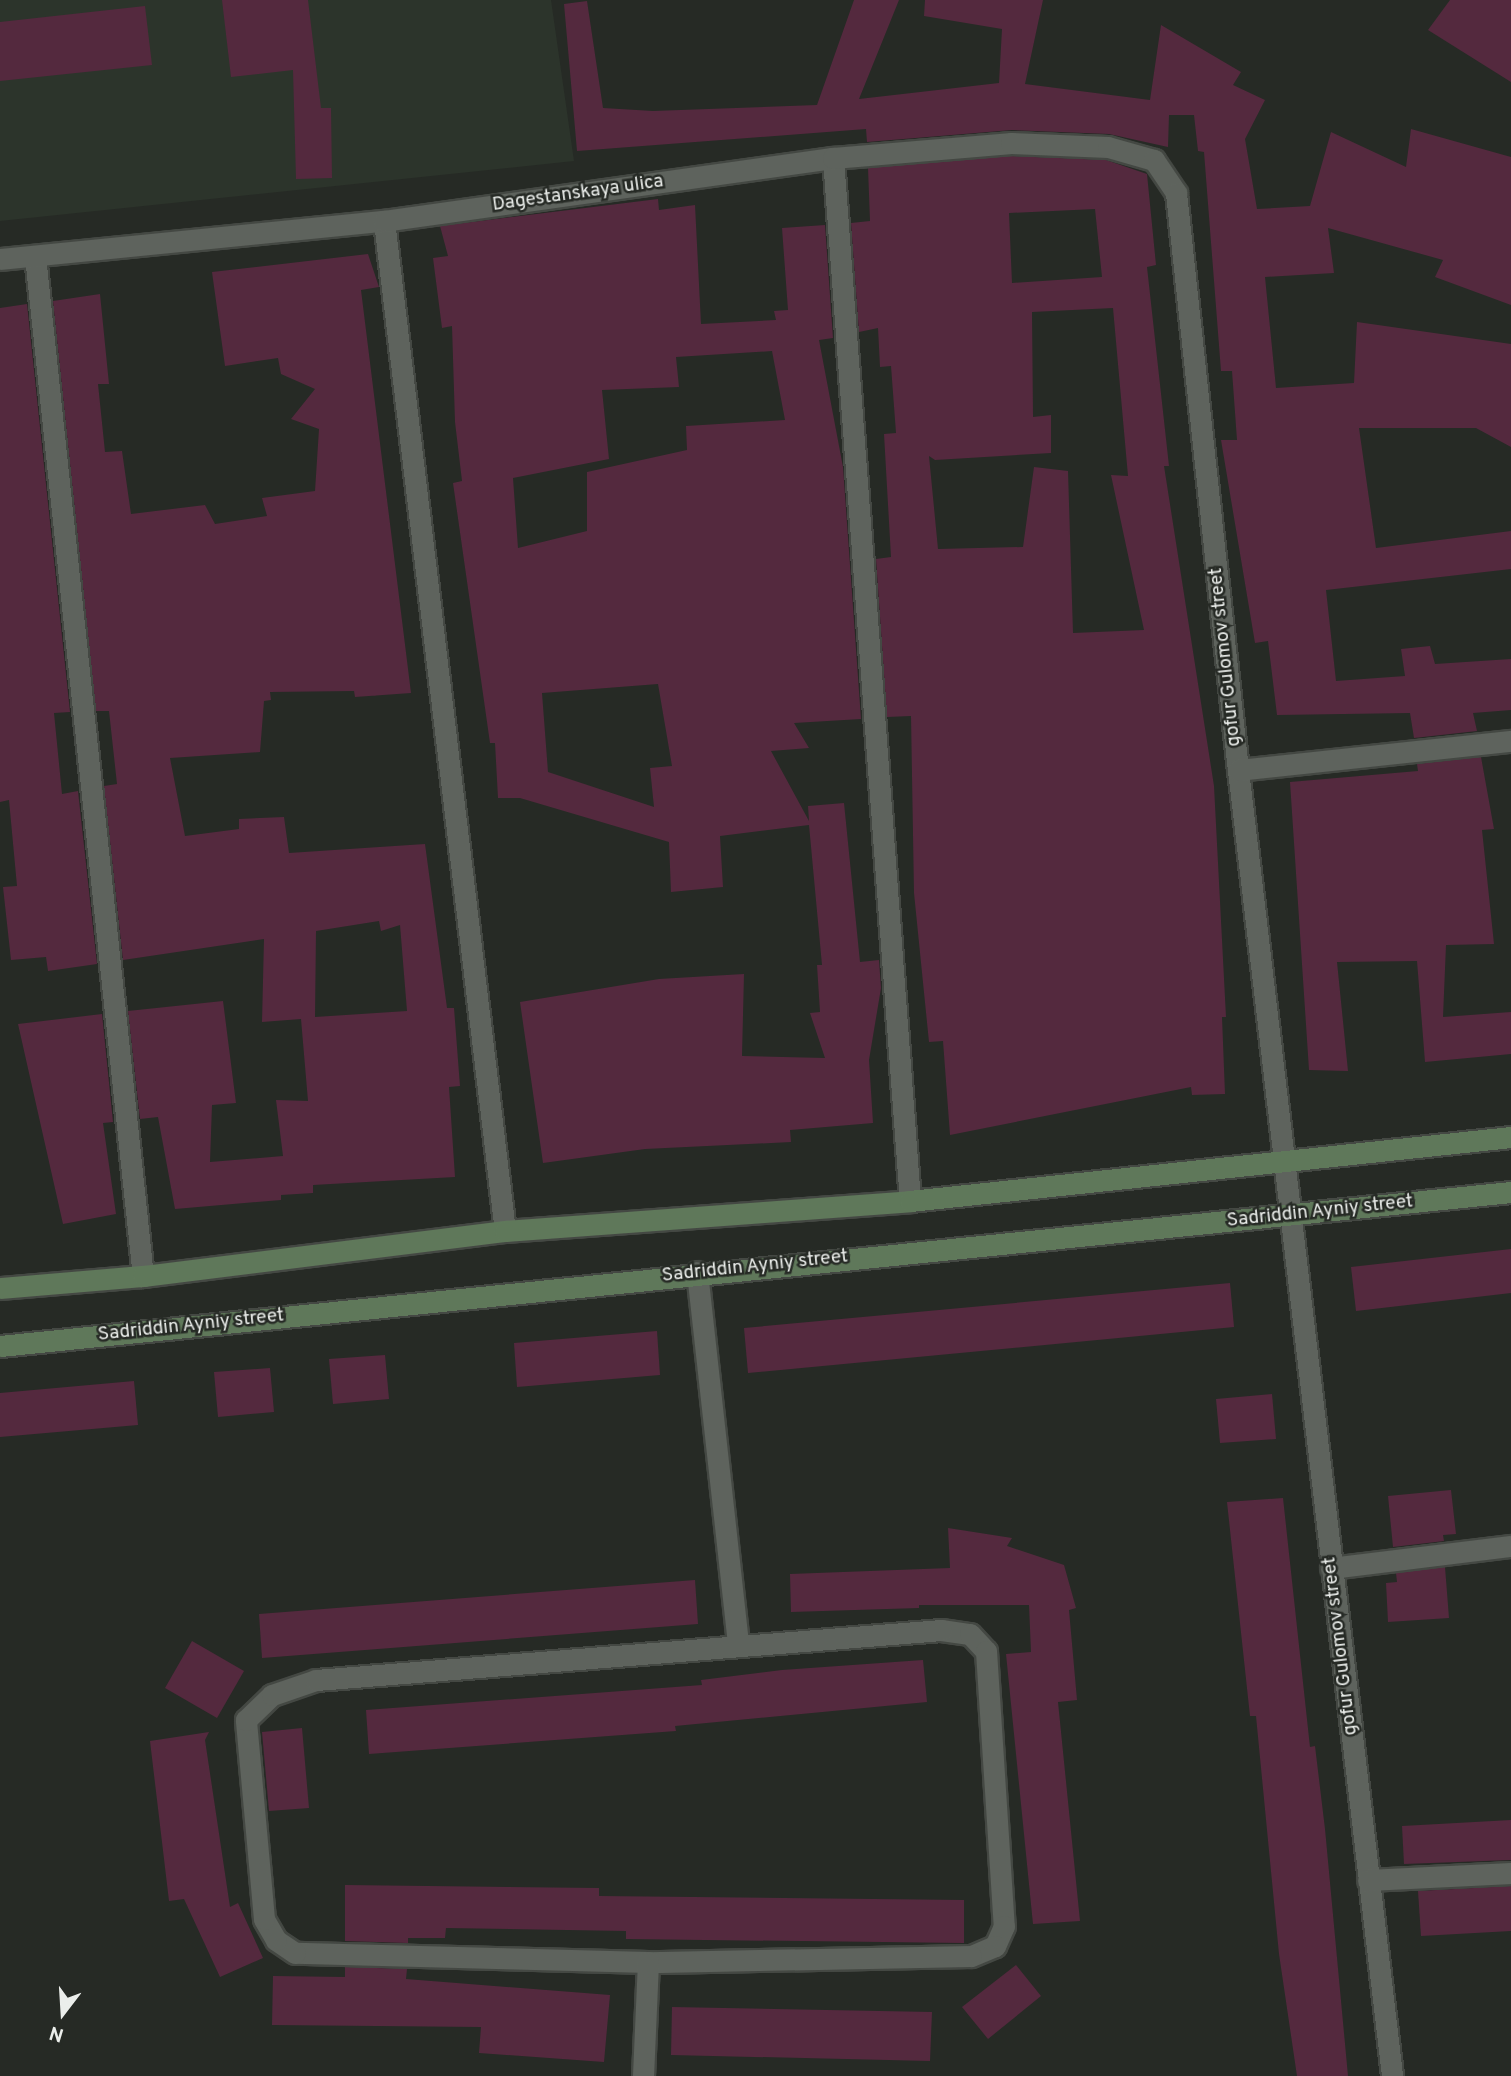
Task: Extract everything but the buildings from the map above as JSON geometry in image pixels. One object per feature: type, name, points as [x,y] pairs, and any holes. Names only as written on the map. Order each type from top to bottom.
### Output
[{"type":"main road","points":[[0,1288],[143,1276],[505,1231],[910,1201],[1511,1137]]},
{"type":"main road","name":"Sadriddin Ayniy street","points":[[0,1346],[697,1272],[1511,1192]]},
{"type":"street","name":"Dagestanskaya ulica","points":[[0,259],[384,220],[832,158],[1011,143],[1108,147],[1154,160]]},
{"type":"street","points":[[832,158],[910,1201]]},
{"type":"street","name":"gofur Gulomov street","points":[[1154,160],[1176,194],[1238,770],[1392,2076]]},
{"type":"street","points":[[384,220],[505,1231]]},
{"type":"street","points":[[35,256],[143,1276]]},
{"type":"street","points":[[1238,770],[1511,741]]},
{"type":"street","points":[[697,1272],[738,1644]]},
{"type":"street","points":[[1331,1568],[1511,1546]]},
{"type":"street","points":[[941,1630],[970,1634],[986,1651],[1004,1926],[995,1945],[971,1956],[648,1962],[295,1953],[276,1940],[264,1919],[246,1720],[272,1695],[316,1680],[738,1644],[941,1630]]},
{"type":"street","points":[[1368,1881],[1511,1873]]},
{"type":"street","points":[[643,2076],[648,1962]]},
{"type":"shaded area","points":[[0,0],[551,0],[574,161],[0,221]]}]
